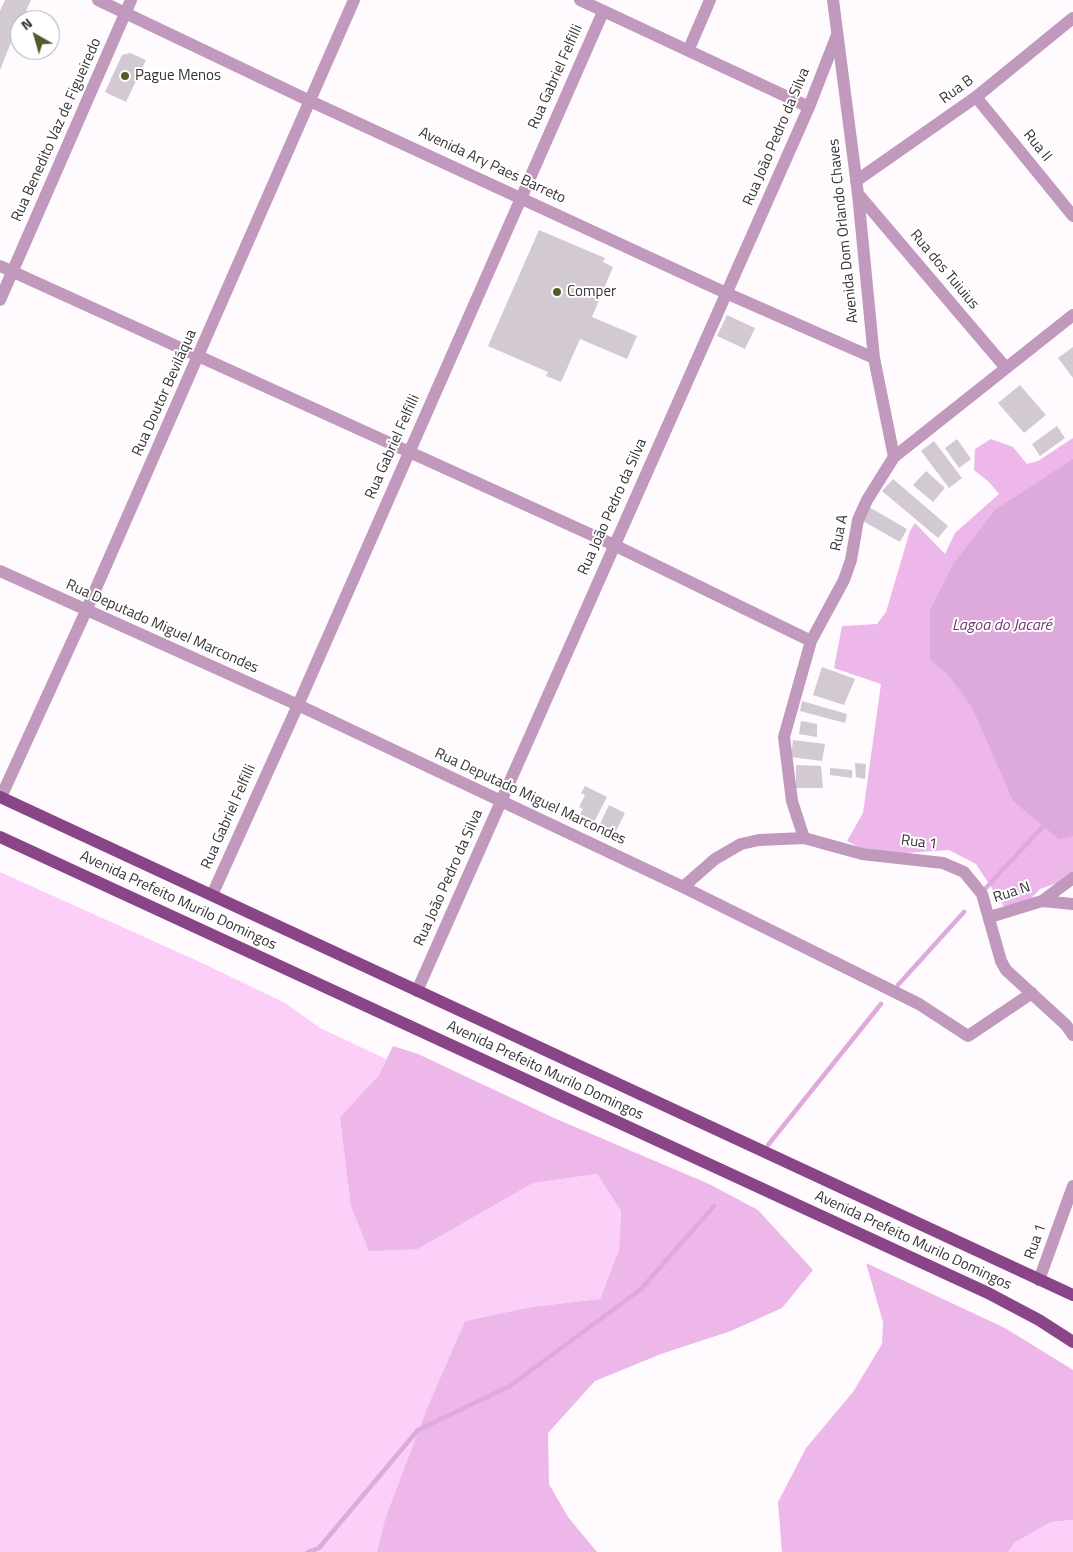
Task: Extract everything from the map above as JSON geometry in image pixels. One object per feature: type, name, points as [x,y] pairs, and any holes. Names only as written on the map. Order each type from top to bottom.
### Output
[{"type":"main road","name":"Avenida Prefeito Murilo Domingos","points":[[0,797],[1073,1295]]},
{"type":"main road","name":"Avenida Prefeito Murilo Domingos","points":[[0,836],[979,1288],[1039,1320],[1073,1342]]},
{"type":"street","name":"Avenida Ary Paes Barreto","points":[[98,0],[310,101],[726,293],[874,358]]},
{"type":"street","name":"Rua Benedito Vaz de Figueiredo","points":[[0,300],[131,0]]},
{"type":"street","name":"Rua Doutor Beviláqua","points":[[0,797],[86,611],[354,0]]},
{"type":"street","points":[[689,50],[710,0]]},
{"type":"street","name":"Avenida Dom Orlando Chaves","points":[[833,0],[858,194],[874,358],[894,457]]},
{"type":"street","points":[[587,1],[603,12],[689,50],[809,107]]},
{"type":"street","name":"Rua Gabriel Felfilli","points":[[212,895],[298,705],[603,12]]},
{"type":"street","name":"Rua B","points":[[856,181],[976,97],[1073,18]]},
{"type":"street","name":"Rua João Pedro da Silva","points":[[417,991],[809,107],[837,36]]},
{"type":"street","name":"Rua II","points":[[976,97],[1073,216]]},
{"type":"street","name":"Rua dos Tuiuius","points":[[858,194],[1006,368]]},
{"type":"street","points":[[0,266],[614,545],[811,641]]},
{"type":"street","name":"Rua A","points":[[804,838],[792,801],[784,737],[811,641],[844,580],[851,560],[858,520],[866,500],[894,457],[1073,315]]},
{"type":"street","name":"Rua Deputado Miguel Marcondes","points":[[0,570],[86,611],[298,705],[500,802],[683,886],[919,1004],[968,1036],[1032,993]]},
{"type":"street","name":"Rua 1","points":[[683,886],[715,859],[741,844],[759,840],[804,838],[862,854],[943,862],[964,872],[982,894],[1001,961],[1006,970],[1066,1024],[1073,1035]]},
{"type":"street","points":[[1042,901],[1073,878]]},
{"type":"street","name":"Rua N","points":[[990,917],[1042,901],[1073,904]]},
{"type":"street","name":"Rua 1","points":[[1039,1280],[1073,1186]]},
{"type":"shaded area","points":[[1073,438],[1073,872],[1063,881],[1040,889],[1025,905],[1004,907],[976,864],[949,850],[905,853],[860,848],[847,841],[863,813],[881,684],[834,668],[842,626],[877,624],[886,612],[910,531],[915,523],[945,554],[955,533],[999,494],[989,482],[974,470],[975,449],[991,439],[1013,447],[1027,464],[1038,461]]},
{"type":"shaded area","points":[[0,872],[202,963],[285,1003],[320,1028],[386,1059],[378,1076],[340,1117],[418,1249],[533,1183],[597,1174],[621,1211],[619,1250],[600,1299],[531,1307],[465,1321],[427,1408],[385,1519],[377,1552],[0,1552]]},
{"type":"shaded area","points":[[393,1046],[418,1054],[554,1118],[709,1184],[758,1210],[813,1270],[782,1308],[731,1331],[661,1354],[595,1381],[548,1433],[549,1484],[568,1517],[597,1552],[377,1552],[385,1519],[427,1408],[465,1321],[531,1307],[600,1299],[619,1250],[621,1211],[597,1174],[533,1183],[418,1249],[369,1251],[351,1206],[340,1117],[378,1076]]},
{"type":"shaded area","points":[[866,1263],[1005,1328],[1073,1370],[1073,1520],[1051,1522],[1014,1543],[1008,1552],[782,1552],[778,1502],[806,1448],[853,1392],[882,1344],[883,1322]]},
{"type":"shaded area","points":[[1073,1520],[1073,1552],[1008,1552],[1014,1543],[1051,1522]]},
{"type":"water","name":"Lagoa do Jacaré","points":[[1073,459],[1073,836],[1059,839],[1013,801],[972,707],[950,677],[930,659],[930,610],[954,563],[995,510]]},
{"type":"building","points":[[5,0],[31,0],[26,10],[10,10],[10,45],[0,70],[0,11]]},
{"type":"building","name":"Pague Menos","points":[[130,53],[146,60],[126,102],[105,92],[122,55]]},
{"type":"building","name":"Comper","points":[[539,230],[605,258],[603,262],[613,267],[592,317],[637,336],[627,359],[580,339],[561,382],[546,376],[548,372],[488,346]]},
{"type":"building","points":[[727,315],[755,328],[745,349],[717,336]]},
{"type":"building","points":[[1073,347],[1073,378],[1058,358]]},
{"type":"building","points":[[1020,385],[1046,415],[1024,433],[998,403]]},
{"type":"building","points":[[1057,426],[1065,438],[1040,456],[1032,444]]},
{"type":"building","points":[[957,439],[971,459],[959,468],[945,448]]},
{"type":"building","points":[[934,441],[962,478],[949,488],[921,451]]},
{"type":"building","points":[[926,471],[945,488],[933,502],[913,485]]},
{"type":"building","points":[[893,479],[948,526],[938,538],[882,491]]},
{"type":"building","points":[[869,507],[907,529],[900,542],[861,520]]},
{"type":"building","points":[[822,667],[855,679],[844,705],[813,695]]},
{"type":"building","points":[[802,701],[847,714],[845,723],[800,711]]},
{"type":"building","points":[[801,721],[817,724],[817,737],[799,734]]},
{"type":"building","points":[[793,740],[825,744],[822,761],[791,757]]},
{"type":"building","points":[[855,763],[866,764],[865,779],[856,777]]},
{"type":"building","points":[[796,765],[821,766],[823,788],[796,788]]},
{"type":"building","points":[[830,768],[852,770],[852,778],[830,775]]},
{"type":"building","points":[[585,786],[607,797],[592,826],[581,820],[582,818],[579,816],[583,809],[579,807],[585,795],[581,793]]},
{"type":"building","points":[[609,805],[625,813],[612,839],[596,832]]},
{"type":"waterway","points":[[984,890],[1047,822]]},
{"type":"waterway","points":[[898,985],[964,912]]},
{"type":"waterway","points":[[768,1145],[881,1004]]},
{"type":"waterway","points":[[308,1552],[319,1548],[418,1430],[510,1386],[641,1289],[714,1206]]},
{"type":"place","name":"Pague Menos","points":[[125,76]]},
{"type":"place","name":"Comper","points":[[557,292]]}]
